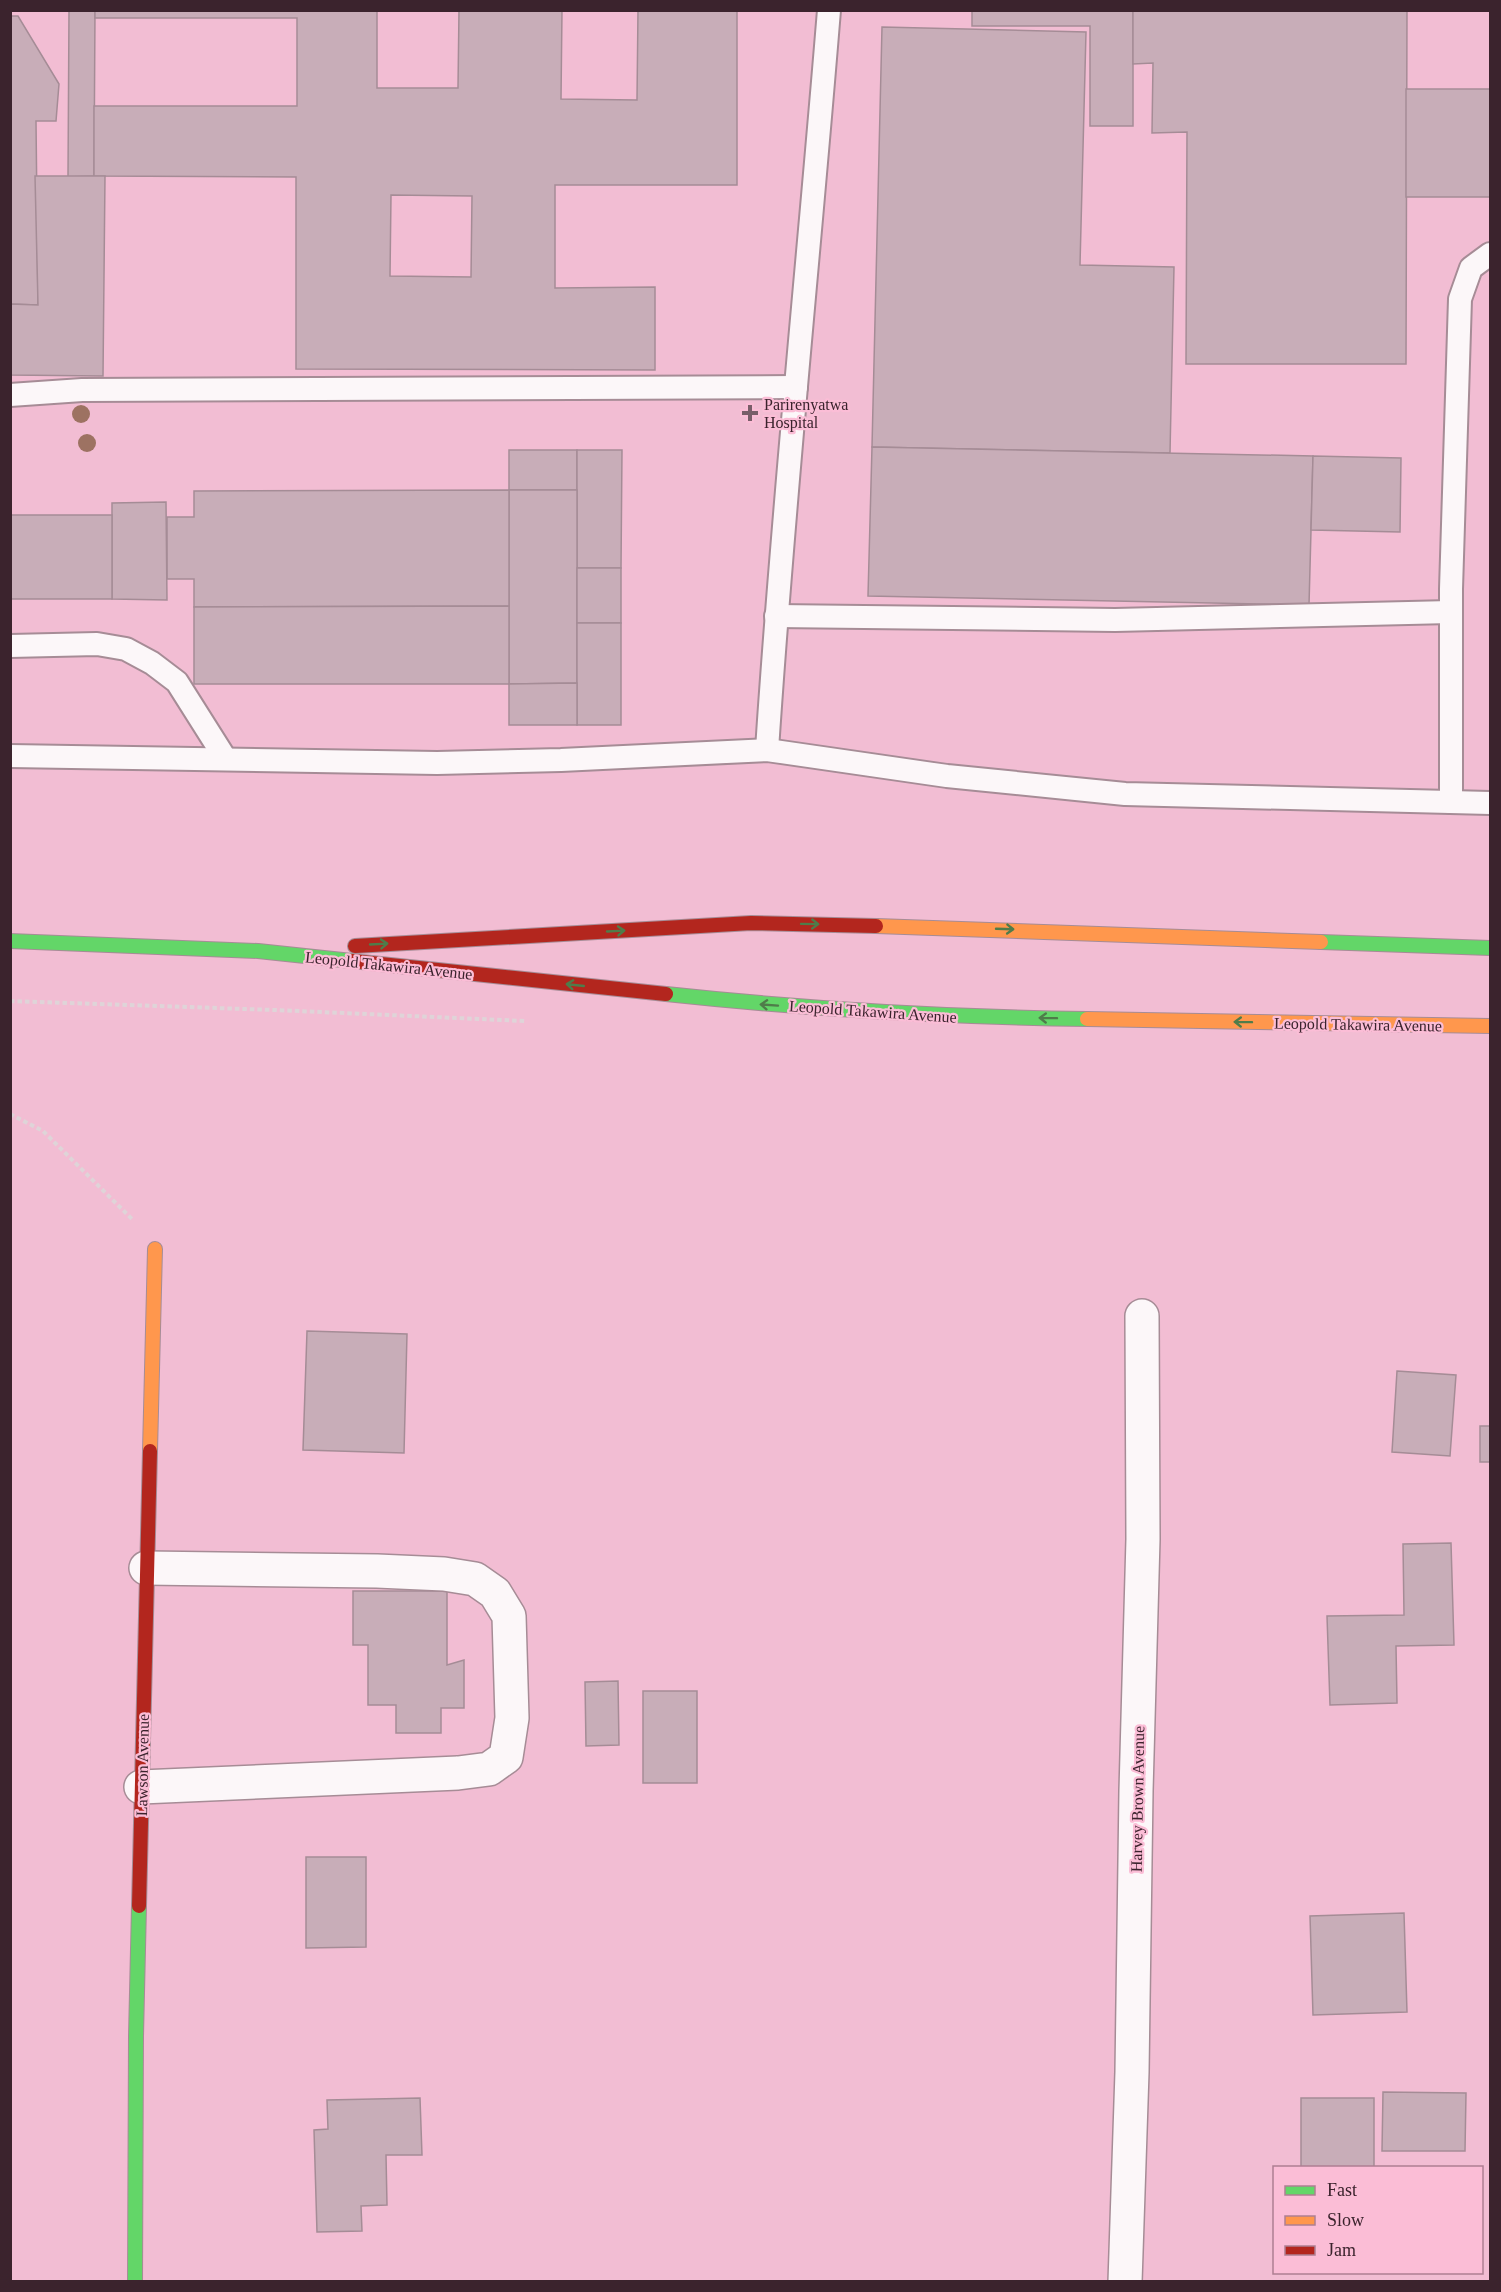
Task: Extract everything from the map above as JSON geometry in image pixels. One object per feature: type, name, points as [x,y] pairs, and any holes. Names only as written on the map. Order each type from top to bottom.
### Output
[{"type":"main road","name":"Leopold Takawira Avenue","points":[[258,951],[751,923],[962,928],[1491,948]]},
{"type":"main road","name":"Leopold Takawira Avenue","points":[[10,941],[258,951],[756,1004],[957,1017],[1491,1026]]},
{"type":"main road","name":"Lawson Avenue","points":[[135,2282],[136,2036],[154,1250]]},
{"type":"street","name":"Harvey Brown Avenue","points":[[1125,2282],[1133,2060],[1136,1791],[1143,1539],[1142,1316]]},
{"type":"street","points":[[141,1788],[458,1773],[489,1769],[506,1757],[512,1718],[509,1616],[495,1593],[475,1579],[444,1574],[377,1571],[146,1568]]},
{"type":"lane","points":[[767,750],[795,387],[804,317],[830,10]]},
{"type":"lane","points":[[1451,802],[1451,612],[1460,300],[1471,268],[1491,254]]},
{"type":"lane","points":[[10,395],[82,390],[795,387]]},
{"type":"lane","points":[[776,616],[1115,620],[1451,612]]},
{"type":"lane","points":[[10,646],[97,644],[126,648],[152,663],[177,682],[225,758]]},
{"type":"lane","points":[[10,756],[448,762],[561,760],[767,750],[947,776],[1125,794],[1491,803]]},
{"type":"path","points":[[10,1114],[43,1131],[139,1226],[154,1250]]},
{"type":"shaded area","points":[[11,11],[1490,11],[1490,2281],[11,2282]]},
{"type":"building","points":[[69,10],[95,10],[94,176],[68,177]]},
{"type":"building","points":[[95,10],[377,10],[377,88],[458,88],[459,10],[562,10],[561,99],[637,100],[638,10],[737,10],[737,185],[555,185],[555,288],[655,287],[655,370],[296,369],[296,177],[94,176],[94,106],[297,106],[297,18],[95,18]],"holes":[[[391,195],[472,196],[471,277],[390,276]]]},
{"type":"building","points":[[972,10],[1133,10],[1133,126],[1090,126],[1090,26],[972,26]]},
{"type":"building","points":[[1133,10],[1407,10],[1406,364],[1186,364],[1187,132],[1152,133],[1153,63],[1133,64]]},
{"type":"building","points":[[10,16],[18,16],[59,84],[56,121],[36,121],[38,305],[10,304]]},
{"type":"building","points":[[882,27],[1086,32],[1080,265],[1174,267],[1170,453],[872,447]]},
{"type":"building","points":[[1406,89],[1490,89],[1490,197],[1406,197]]},
{"type":"building","points":[[35,176],[105,176],[103,376],[10,375],[10,304],[38,305]]},
{"type":"building","points":[[872,447],[1313,456],[1309,605],[868,596]]},
{"type":"building","points":[[509,450],[577,450],[577,490],[509,490]]},
{"type":"building","points":[[577,450],[622,450],[621,568],[577,568]]},
{"type":"building","points":[[1313,456],[1401,458],[1400,532],[1311,530]]},
{"type":"building","points":[[509,490],[577,490],[577,683],[509,684]]},
{"type":"building","points":[[509,490],[509,606],[194,607],[194,579],[167,579],[167,517],[194,517],[194,491]]},
{"type":"building","points":[[166,502],[167,600],[112,599],[112,503]]},
{"type":"building","points":[[10,515],[112,515],[112,599],[10,599]]},
{"type":"building","points":[[577,568],[621,568],[621,623],[577,623]]},
{"type":"building","points":[[509,606],[509,684],[194,684],[194,607]]},
{"type":"building","points":[[577,623],[621,623],[621,725],[577,725]]},
{"type":"building","points":[[577,683],[577,725],[509,725],[509,684]]},
{"type":"building","points":[[307,1331],[407,1334],[404,1453],[303,1450]]},
{"type":"building","points":[[1397,1371],[1456,1375],[1450,1456],[1392,1452]]},
{"type":"building","points":[[1480,1426],[1490,1426],[1490,1462],[1480,1462]]},
{"type":"building","points":[[1451,1543],[1454,1645],[1396,1646],[1397,1703],[1330,1705],[1327,1616],[1404,1615],[1403,1544]]},
{"type":"building","points":[[353,1591],[447,1591],[447,1665],[464,1660],[464,1708],[441,1708],[441,1733],[396,1733],[396,1705],[368,1705],[368,1645],[353,1645]]},
{"type":"building","points":[[618,1681],[619,1745],[586,1746],[585,1682]]},
{"type":"building","points":[[643,1691],[697,1691],[697,1783],[643,1783]]},
{"type":"building","points":[[306,1857],[366,1857],[366,1947],[306,1948]]},
{"type":"building","points":[[1404,1913],[1407,2012],[1313,2015],[1310,1916]]},
{"type":"building","points":[[1383,2092],[1466,2093],[1465,2151],[1382,2151]]},
{"type":"building","points":[[420,2098],[422,2155],[386,2155],[387,2205],[361,2206],[362,2231],[317,2232],[314,2130],[328,2129],[327,2100]]},
{"type":"building","points":[[1301,2098],[1374,2098],[1374,2166],[1301,2166]]},
{"type":"traffic: fast","points":[[10,941],[258,951],[352,961]]},
{"type":"traffic: fast","points":[[1321,942],[1490,948]]},
{"type":"traffic: fast","points":[[666,994],[876,1011],[1087,1019]]},
{"type":"traffic: fast","points":[[135,2282],[139,1906]]},
{"type":"traffic: slow","points":[[876,926],[1321,942]]},
{"type":"traffic: slow","points":[[1087,1019],[1490,1026]]},
{"type":"traffic: slow","points":[[150,1451],[155,1249]]},
{"type":"traffic: jam","points":[[355,946],[751,923],[876,926]]},
{"type":"traffic: jam","points":[[352,961],[666,994]]},
{"type":"traffic: jam","points":[[139,1906],[150,1451]]},
{"type":"place","name":"Parirenyatwa Hospital","points":[[750,413]]}]
